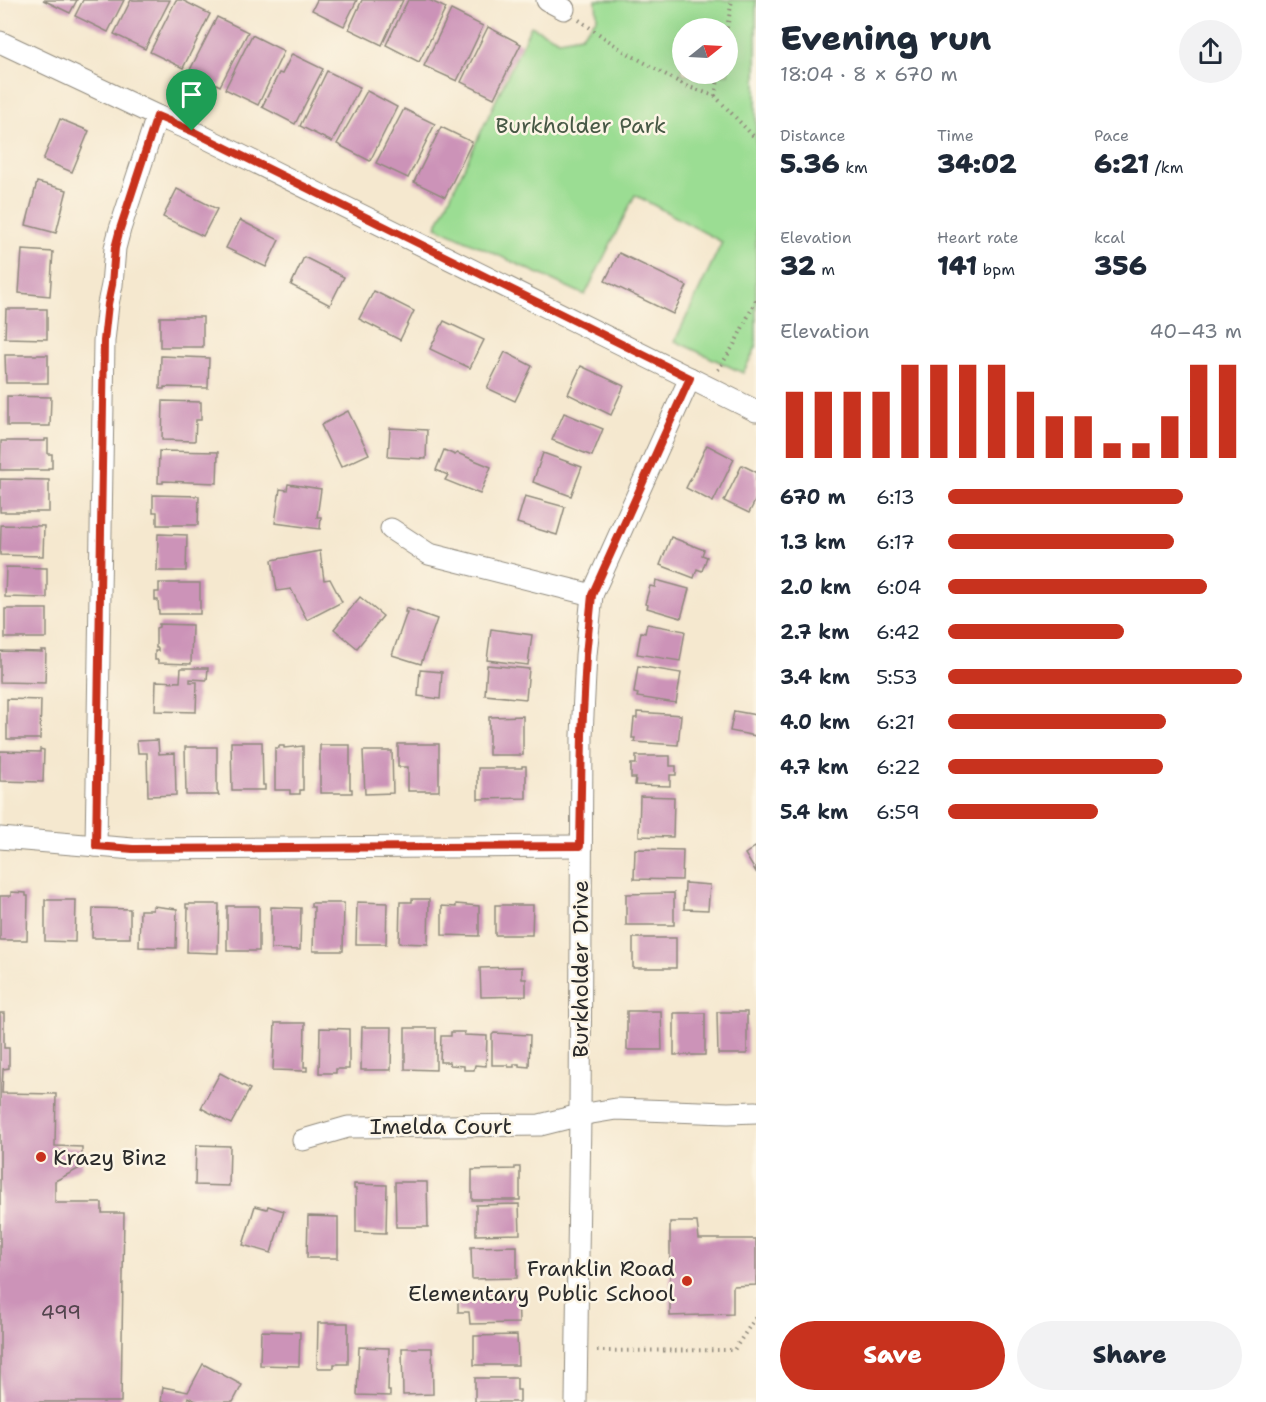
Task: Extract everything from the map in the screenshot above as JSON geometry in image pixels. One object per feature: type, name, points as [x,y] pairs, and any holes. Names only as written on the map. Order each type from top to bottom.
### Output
[{"type":"street","points":[[0,42],[192,131],[756,411]]},
{"type":"street","points":[[96,846],[104,341],[115,248],[157,116]]},
{"type":"street","name":"Burkholder Drive","points":[[576,1402],[582,735],[592,595],[699,382]]},
{"type":"street","points":[[392,529],[429,554],[592,595]]},
{"type":"street","points":[[0,837],[133,849],[580,846]]},
{"type":"street","name":"Imelda Court","points":[[303,1140],[348,1126],[540,1125],[616,1109],[756,1112]]},
{"type":"path","points":[[729,18],[732,0]]},
{"type":"path","points":[[555,4],[621,50],[686,86],[715,96],[756,139]]},
{"type":"path","points":[[715,96],[717,84]]},
{"type":"path","points":[[699,382],[734,345],[756,300]]},
{"type":"path","points":[[576,1351],[734,1350],[756,1317]]},
{"type":"green space","name":"Burkholder Park","points":[[596,0],[756,0],[756,347],[743,373],[675,341],[722,242],[635,195],[585,295],[436,227],[531,26],[559,40],[581,36],[597,18]]},
{"type":"building","points":[[43,0],[77,0],[70,13]]},
{"type":"building","points":[[83,0],[124,0],[108,32],[75,16]]},
{"type":"building","points":[[131,0],[170,0],[145,49],[114,34]]},
{"type":"building","points":[[176,0],[182,0],[210,14],[183,68],[150,52]]},
{"type":"building","points":[[317,0],[357,0],[344,26],[312,10]]},
{"type":"building","points":[[362,0],[403,0],[382,45],[349,29]]},
{"type":"building","points":[[408,0],[429,0],[446,8],[419,62],[386,45]]},
{"type":"building","points":[[451,10],[483,26],[457,81],[424,66]]},
{"type":"building","points":[[217,17],[248,32],[220,86],[190,70]]},
{"type":"building","points":[[488,27],[521,44],[494,98],[461,82]]},
{"type":"building","points":[[252,35],[284,51],[258,105],[225,89]]},
{"type":"building","points":[[292,54],[323,69],[295,124],[262,107],[279,73],[282,74]]},
{"type":"building","points":[[327,71],[360,87],[332,142],[300,126]]},
{"type":"building","points":[[367,91],[397,107],[370,161],[337,144]]},
{"type":"building","points":[[404,109],[435,124],[408,178],[376,163]]},
{"type":"building","points":[[60,119],[89,131],[72,172],[43,160]]},
{"type":"building","points":[[441,127],[472,142],[445,197],[414,182]]},
{"type":"building","points":[[37,182],[67,190],[56,233],[26,225]]},
{"type":"building","points":[[177,189],[217,209],[203,236],[163,217]]},
{"type":"building","points":[[240,220],[279,240],[266,267],[226,248]]},
{"type":"building","points":[[22,250],[53,252],[50,296],[19,293]]},
{"type":"building","points":[[619,253],[687,286],[673,314],[605,281]]},
{"type":"building","points":[[304,257],[344,277],[330,305],[291,285]]},
{"type":"building","points":[[374,291],[414,311],[400,340],[359,319]]},
{"type":"building","points":[[6,309],[47,309],[47,339],[5,338]]},
{"type":"building","points":[[160,317],[203,317],[203,347],[160,347]]},
{"type":"building","points":[[444,321],[484,340],[470,368],[430,349]]},
{"type":"building","points":[[505,352],[532,366],[515,401],[487,388]]},
{"type":"building","points":[[5,355],[48,355],[48,383],[6,383]]},
{"type":"building","points":[[161,356],[209,358],[208,388],[164,387],[160,389]]},
{"type":"building","points":[[581,366],[624,386],[611,415],[568,394]]},
{"type":"building","points":[[7,396],[51,397],[50,426],[7,426]]},
{"type":"building","points":[[163,401],[201,402],[201,420],[196,420],[195,441],[162,440]]},
{"type":"building","points":[[348,411],[369,454],[341,467],[321,425]]},
{"type":"building","points":[[564,413],[603,429],[592,456],[552,440]]},
{"type":"building","points":[[390,428],[427,430],[426,459],[388,457]]},
{"type":"building","points":[[48,439],[48,454],[52,454],[52,468],[48,470],[0,470],[1,441],[45,441]]},
{"type":"building","points":[[707,445],[734,459],[713,502],[686,488]]},
{"type":"building","points":[[444,450],[491,467],[480,494],[445,480],[448,475],[436,470]]},
{"type":"building","points":[[159,451],[218,452],[217,483],[163,481],[163,483],[158,483]]},
{"type":"building","points":[[543,453],[582,467],[571,496],[533,482]]},
{"type":"building","points":[[742,465],[756,472],[756,499],[749,513],[724,501]]},
{"type":"building","points":[[0,479],[49,480],[49,512],[0,512]]},
{"type":"building","points":[[288,484],[321,489],[317,517],[321,517],[320,529],[275,523],[280,489],[287,490]]},
{"type":"building","points":[[153,495],[199,496],[198,525],[157,525],[157,512],[153,512]]},
{"type":"building","points":[[525,496],[565,507],[557,535],[517,523]]},
{"type":"building","points":[[1,525],[44,526],[43,556],[0,555]]},
{"type":"building","points":[[158,534],[187,535],[186,571],[157,571]]},
{"type":"building","points":[[671,537],[704,550],[702,555],[707,557],[702,571],[697,569],[694,578],[660,565]]},
{"type":"building","points":[[320,551],[324,580],[330,579],[342,602],[307,620],[291,589],[277,591],[272,560]]},
{"type":"building","points":[[6,567],[47,568],[47,598],[5,597]]},
{"type":"building","points":[[656,580],[689,589],[681,618],[647,608],[648,605],[645,604],[650,586],[655,587]]},
{"type":"building","points":[[159,583],[200,583],[200,614],[159,614],[155,592],[159,592]]},
{"type":"building","points":[[360,597],[383,616],[357,648],[334,629]]},
{"type":"building","points":[[406,608],[437,619],[421,664],[392,655],[407,612],[405,612]]},
{"type":"building","points":[[5,609],[47,609],[47,638],[5,638]]},
{"type":"building","points":[[159,624],[192,625],[191,664],[158,663],[158,660],[155,660],[155,651],[158,651],[156,628]]},
{"type":"building","points":[[647,624],[685,631],[680,661],[637,654],[641,632],[645,633]]},
{"type":"building","points":[[491,629],[532,635],[528,665],[487,660]]},
{"type":"building","points":[[41,650],[46,650],[45,683],[0,682],[0,651],[42,652]]},
{"type":"building","points":[[487,665],[529,669],[526,699],[485,695]]},
{"type":"building","points":[[638,666],[681,673],[676,703],[637,697],[638,694],[634,693]]},
{"type":"building","points":[[181,668],[208,668],[207,680],[190,679],[190,682],[197,682],[196,712],[155,711],[156,681],[180,682]]},
{"type":"building","points":[[420,670],[442,672],[440,699],[418,696]]},
{"type":"building","points":[[7,699],[41,700],[40,739],[7,739]]},
{"type":"building","points":[[734,711],[756,715],[756,736],[730,731]]},
{"type":"building","points":[[637,712],[681,715],[678,745],[634,742],[635,738],[632,738],[634,718],[637,718]]},
{"type":"building","points":[[523,716],[523,755],[489,755],[489,717]]},
{"type":"building","points":[[158,740],[159,754],[175,753],[176,795],[148,796],[147,753],[138,753],[137,741]]},
{"type":"building","points":[[231,742],[262,742],[265,790],[232,790]]},
{"type":"building","points":[[398,744],[439,744],[439,791],[408,791],[408,767],[398,767]]},
{"type":"building","points":[[320,745],[350,745],[350,789],[352,793],[320,793]]},
{"type":"building","points":[[284,746],[284,748],[303,746],[303,790],[300,790],[300,794],[290,794],[290,790],[275,790],[275,748]]},
{"type":"building","points":[[185,747],[217,747],[217,791],[219,795],[186,795]]},
{"type":"building","points":[[40,749],[44,750],[43,782],[0,781],[0,751],[40,752]]},
{"type":"building","points":[[363,751],[392,751],[393,793],[365,794]]},
{"type":"building","points":[[636,756],[670,756],[670,766],[676,766],[676,775],[670,775],[670,786],[635,785],[636,778],[631,778],[631,764],[636,764]]},
{"type":"building","points":[[526,766],[526,798],[478,799],[478,768],[522,768]]},
{"type":"building","points":[[640,796],[674,797],[673,837],[639,836]]},
{"type":"building","points":[[755,847],[756,849],[756,872],[745,854]]},
{"type":"building","points":[[635,849],[683,850],[682,880],[634,879]]},
{"type":"building","points":[[685,883],[710,885],[708,910],[684,909]]},
{"type":"building","points":[[11,892],[26,893],[28,896],[27,940],[0,940],[0,896],[11,896]]},
{"type":"building","points":[[674,893],[674,925],[626,925],[626,894]]},
{"type":"building","points":[[412,899],[429,899],[428,944],[399,943],[400,902],[412,902]]},
{"type":"building","points":[[45,900],[76,900],[75,942],[45,941]]},
{"type":"building","points":[[357,902],[387,903],[386,944],[356,944]]},
{"type":"building","points":[[311,903],[344,903],[343,951],[313,951],[314,907],[311,907]]},
{"type":"building","points":[[186,904],[219,904],[218,953],[187,952],[188,908]]},
{"type":"building","points":[[456,904],[479,906],[479,936],[442,935],[442,906],[456,907]]},
{"type":"building","points":[[495,905],[533,905],[532,935],[495,935]]},
{"type":"building","points":[[153,906],[177,909],[176,948],[139,947],[140,910],[153,910]]},
{"type":"building","points":[[227,906],[259,906],[259,951],[227,951]]},
{"type":"building","points":[[271,907],[301,908],[300,950],[271,949]]},
{"type":"building","points":[[93,908],[130,909],[130,938],[92,938]]},
{"type":"building","points":[[633,938],[676,938],[676,968],[633,968]]},
{"type":"building","points":[[522,967],[522,979],[526,979],[526,996],[481,997],[480,968]]},
{"type":"building","points":[[627,1011],[661,1011],[662,1050],[627,1050]]},
{"type":"building","points":[[717,1012],[747,1012],[747,1054],[718,1054]]},
{"type":"building","points":[[0,1013],[4,1013],[4,1048],[9,1048],[9,1068],[3,1069],[2,1093],[56,1094],[55,1146],[82,1147],[82,1167],[55,1181],[55,1203],[102,1203],[102,1213],[124,1213],[121,1402],[0,1402]]},
{"type":"building","points":[[674,1013],[705,1013],[705,1055],[674,1055]]},
{"type":"building","points":[[275,1023],[305,1023],[304,1067],[307,1067],[307,1071],[273,1070]]},
{"type":"building","points":[[362,1027],[392,1027],[391,1070],[361,1070]]},
{"type":"building","points":[[320,1028],[349,1029],[349,1069],[336,1069],[336,1073],[319,1073]]},
{"type":"building","points":[[405,1028],[436,1028],[436,1070],[405,1069]]},
{"type":"building","points":[[451,1032],[487,1036],[486,1066],[475,1065],[474,1070],[464,1070],[464,1066],[440,1062],[441,1036],[451,1036]]},
{"type":"building","points":[[494,1033],[530,1035],[529,1067],[519,1066],[519,1064],[514,1064],[514,1067],[492,1065],[492,1035]]},
{"type":"building","points":[[220,1073],[250,1089],[231,1124],[201,1108]]},
{"type":"building","points":[[196,1145],[230,1146],[229,1186],[195,1185]]},
{"type":"building","points":[[515,1167],[520,1167],[520,1200],[472,1200],[472,1170],[515,1169]]},
{"type":"building","points":[[395,1182],[427,1182],[428,1227],[396,1227]]},
{"type":"building","points":[[354,1184],[387,1185],[386,1233],[356,1232]]},
{"type":"building","points":[[519,1204],[520,1234],[476,1235],[476,1205]]},
{"type":"building","points":[[255,1206],[267,1209],[268,1206],[284,1211],[271,1253],[243,1245]]},
{"type":"building","points":[[308,1216],[338,1217],[338,1258],[307,1258]]},
{"type":"building","points":[[670,1222],[697,1222],[699,1239],[756,1239],[756,1285],[733,1286],[733,1314],[670,1316]]},
{"type":"building","points":[[517,1246],[517,1278],[472,1279],[471,1247]]},
{"type":"building","points":[[518,1290],[519,1323],[470,1324],[469,1312],[458,1312],[458,1293],[514,1292]]},
{"type":"building","points":[[318,1323],[348,1323],[348,1364],[334,1364],[334,1368],[317,1368]]},
{"type":"building","points":[[261,1331],[300,1332],[299,1366],[260,1365]]},
{"type":"building","points":[[517,1335],[518,1365],[474,1365],[474,1336]]},
{"type":"building","points":[[359,1347],[389,1348],[388,1391],[390,1391],[390,1396],[357,1395]]},
{"type":"building","points":[[402,1348],[432,1348],[433,1394],[403,1395]]},
{"type":"building","points":[[203,1364],[242,1385],[233,1402],[198,1402],[188,1397],[187,1402],[161,1402],[163,1387],[188,1392]]},
{"type":"building","points":[[475,1378],[517,1378],[520,1402],[475,1402]]},
{"type":"place","name":"Krazy Binz","points":[[41,1157]]},
{"type":"place","name":"Franklin Road Elementary Public School","points":[[687,1281]]},
{"type":"route","points":[[157,116],[192,131],[690,378],[592,595],[582,735],[580,846],[133,849],[96,846],[105,377],[103,359],[115,248],[157,116]]}]
